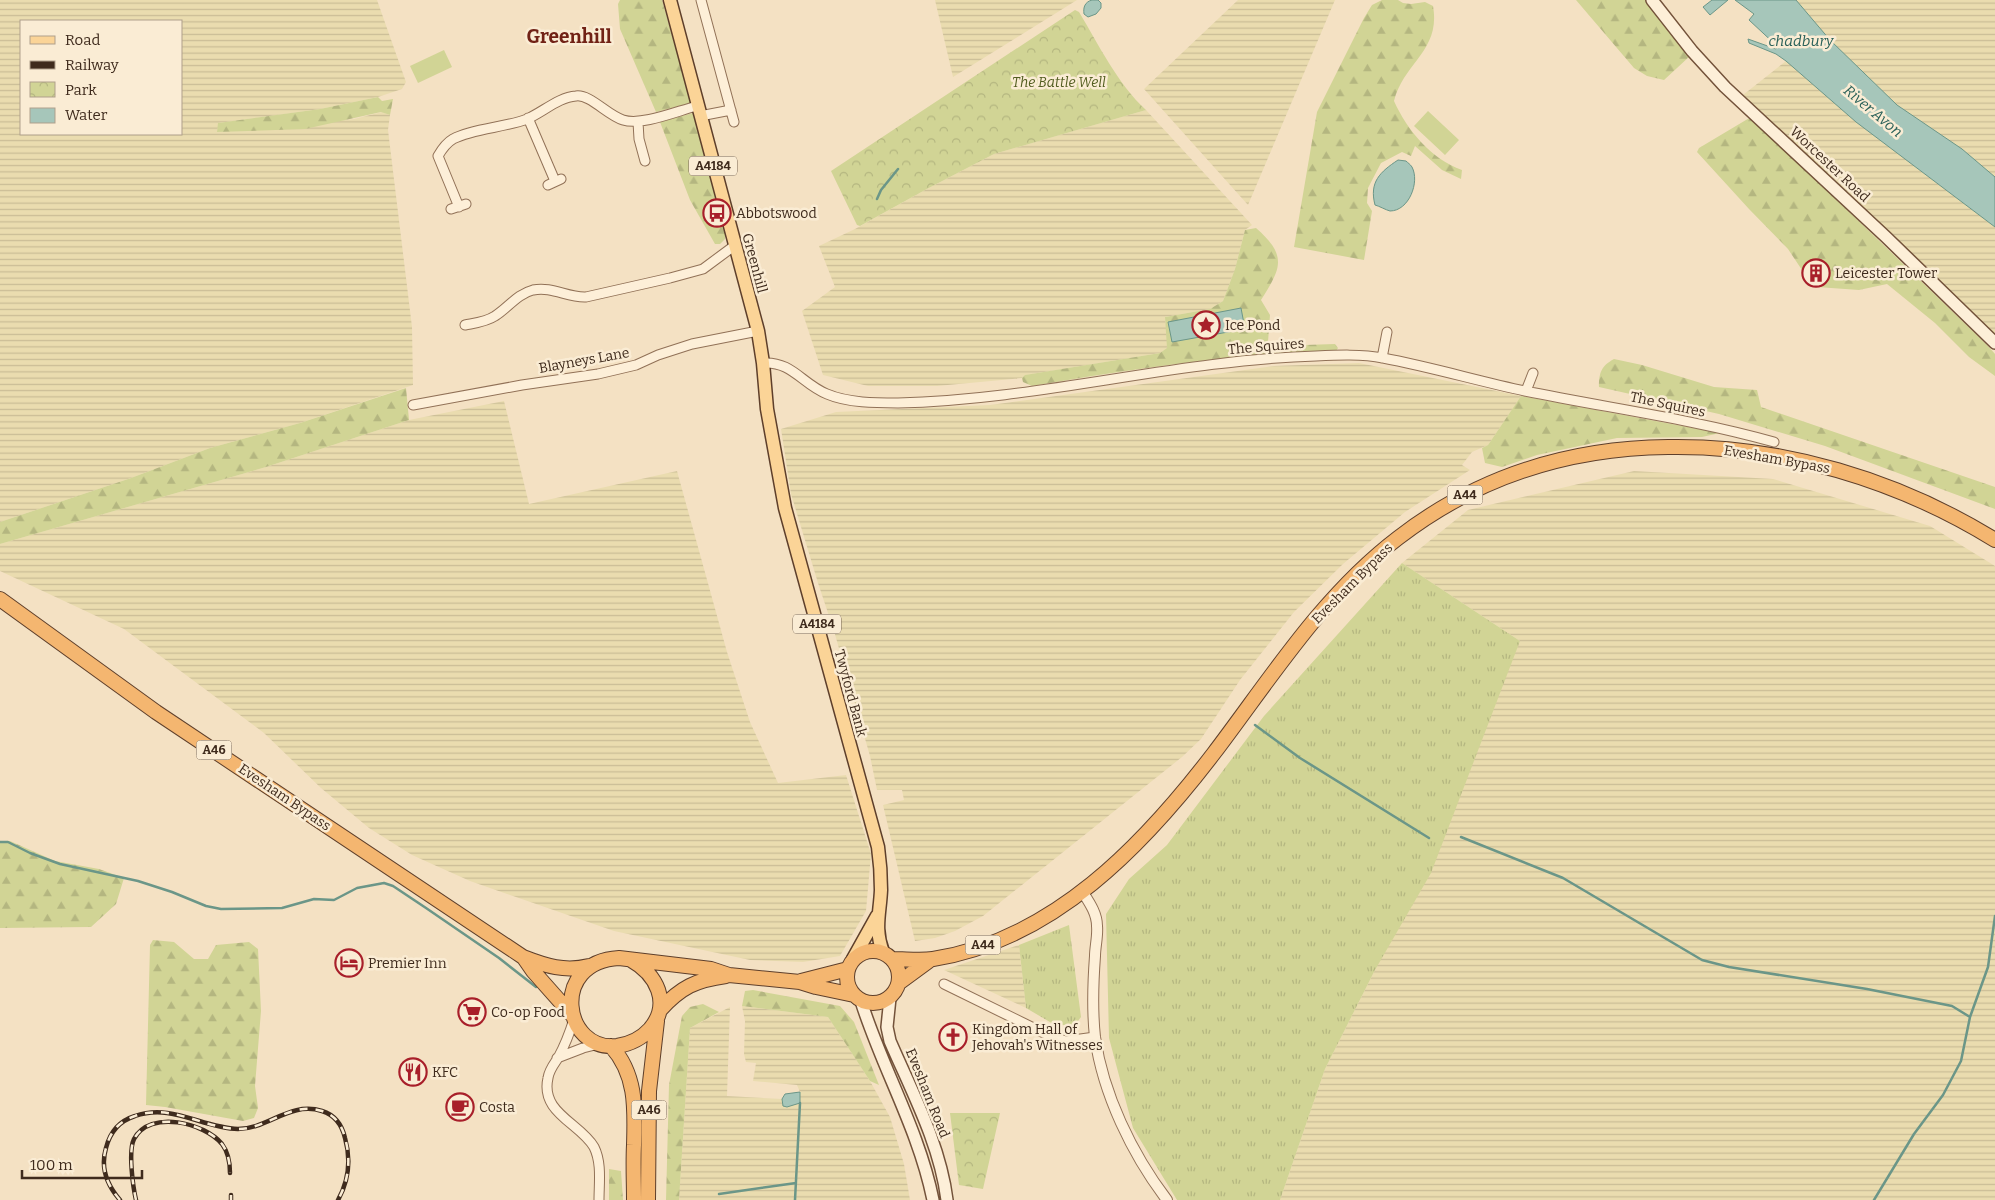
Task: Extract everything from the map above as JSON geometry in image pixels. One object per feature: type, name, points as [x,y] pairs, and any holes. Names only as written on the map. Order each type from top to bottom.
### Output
[{"type":"highway","name":"Evesham Bypass","points":[[900,982],[930,960],[975,948],[1006,937],[1046,916],[1108,871],[1184,791],[1302,634],[1355,576],[1397,539],[1438,510],[1471,491],[1510,475],[1576,455],[1616,450],[1686,447],[1757,452],[1845,472],[1908,495],[1954,516],[1995,540]]},
{"type":"highway","name":"Evesham Bypass","points":[[0,599],[156,712],[523,957],[554,968],[576,969],[589,966]]},
{"type":"highway","points":[[505,944],[518,945],[536,956],[557,962],[576,961],[598,952],[616,948],[657,962]]},
{"type":"highway","points":[[729,975],[685,987],[675,994],[645,1034],[635,1041],[605,1045],[588,1038],[573,1017],[571,999],[577,980],[589,966],[610,958],[711,969],[729,975],[800,982],[874,1004],[890,998],[900,982],[900,973],[888,955],[873,950],[865,952],[851,964],[800,982]]},
{"type":"highway","name":"Evesham Bypass","points":[[888,955],[930,960]]},
{"type":"highway","name":"Evesham Bypass","points":[[523,957],[573,1017]]},
{"type":"highway","points":[[630,960],[643,967],[650,974],[656,985],[658,1015]]},
{"type":"highway","points":[[851,964],[847,982],[858,998]]},
{"type":"highway","name":"A46","points":[[648,1200],[649,1091],[658,1015]]},
{"type":"highway","name":"A46","points":[[605,1045],[620,1056],[632,1085],[635,1107],[634,1200]]},
{"type":"main road","name":"Greenhill","points":[[670,0],[758,331]]},
{"type":"main road","name":"Worcester Road","points":[[1652,0],[1692,51],[1725,87],[1886,237],[1995,343]]},
{"type":"main road","name":"Twyford Bank","points":[[758,331],[767,409],[785,508],[878,847],[881,892],[877,916],[878,936],[888,955]]},
{"type":"main road","name":"Twyford Bank","points":[[851,964],[877,916]]},
{"type":"main road","name":"Evesham Road","points":[[858,998],[877,1048],[914,1131],[928,1173],[934,1200]]},
{"type":"main road","name":"Evesham Road","points":[[890,998],[887,1021],[890,1041],[930,1135],[939,1162],[947,1200]]},
{"type":"street","points":[[701,0],[734,122]]},
{"type":"street","points":[[438,156],[446,144],[460,136],[511,125],[577,95],[585,97],[623,120],[638,122],[699,111],[731,110]]},
{"type":"street","points":[[528,118],[555,182]]},
{"type":"street","points":[[638,122],[639,139],[645,160]]},
{"type":"street","points":[[428,152],[438,156],[459,206]]},
{"type":"street","points":[[465,325],[488,320],[519,296],[532,290],[543,289],[586,297],[703,269],[734,246]]},
{"type":"street","name":"Blayneys Lane","points":[[413,405],[598,374],[636,365],[658,355],[692,344],[758,331]]},
{"type":"street","points":[[1382,358],[1387,332]]},
{"type":"street","name":"The Squires","points":[[763,363],[778,363],[787,367],[803,381],[827,395],[847,399],[896,403],[1006,396],[1095,381],[1262,359],[1324,356],[1382,358],[1526,391],[1605,405],[1774,442]]},
{"type":"street","points":[[1526,391],[1532,373]]},
{"type":"street","points":[[1082,891],[1093,910],[1098,926],[1092,988],[1095,1037],[1102,1067],[1122,1122],[1135,1149],[1167,1200]]},
{"type":"street","points":[[944,984],[1066,1041],[1095,1037]]},
{"type":"street","points":[[573,1017],[548,1077],[548,1095],[556,1112],[570,1125],[583,1133],[594,1148],[599,1165],[599,1200]]},
{"type":"street","points":[[557,1058],[583,1048],[605,1045]]},
{"type":"shaded area","points":[[0,0],[377,0],[406,82],[402,89],[378,97],[320,109],[219,123],[217,132],[354,119],[382,112],[390,115],[388,130],[412,327],[413,385],[300,423],[210,448],[131,478],[0,522]]},
{"type":"shaded area","points":[[935,0],[1077,0],[953,77]]},
{"type":"shaded area","points":[[1238,0],[1335,0],[1248,205],[1144,89]]},
{"type":"shaded area","points":[[1796,0],[1995,0],[1995,177],[1962,149],[1897,105],[1830,40]]},
{"type":"shaded area","points":[[1786,61],[1856,122],[1995,227],[1995,337],[1780,133],[1743,95]]},
{"type":"shaded area","points":[[1146,110],[1252,225],[1245,230],[1235,269],[1223,301],[1210,309],[1165,317],[1168,348],[1160,353],[1026,375],[1022,378],[937,386],[868,386],[823,375],[802,311],[835,287],[819,246],[855,229],[994,154]]},
{"type":"shaded area","points":[[1359,363],[1521,396],[1488,445],[1472,452],[1462,465],[1470,470],[1405,512],[1343,564],[1294,612],[1240,680],[1201,739],[1182,757],[983,916],[955,931],[935,938],[915,941],[883,805],[904,800],[902,790],[877,790],[870,756],[834,631],[791,494],[781,429],[836,412],[990,405],[1274,366]]},
{"type":"shaded area","points":[[504,401],[529,504],[677,471],[727,652],[750,722],[778,783],[846,775],[871,854],[866,911],[840,956],[803,962],[750,960],[614,931],[470,881],[412,855],[369,828],[321,788],[264,733],[124,629],[0,571],[0,544],[266,467],[409,420]]},
{"type":"shaded area","points":[[1634,471],[1773,479],[1930,526],[1995,566],[1995,1200],[1280,1200],[1325,1069],[1375,970],[1520,641],[1402,563],[1468,510]]},
{"type":"shaded area","points":[[1019,945],[1026,1008],[944,970]]},
{"type":"shaded area","points":[[742,1006],[828,1017],[870,1081],[890,1117],[904,1164],[910,1200],[679,1200],[690,1028],[730,1007],[727,1096],[782,1099],[783,1105],[800,1092],[797,1085],[753,1081],[756,1063],[746,1062],[744,1054],[745,1021]]},
{"type":"green space","points":[[620,0],[662,0],[691,103],[656,112],[620,29],[618,4]]},
{"type":"green space","points":[[1382,0],[1398,0],[1411,4],[1425,2],[1433,6],[1434,21],[1432,34],[1427,46],[1405,76],[1394,101],[1399,112],[1421,142],[1440,159],[1462,170],[1461,179],[1442,170],[1415,146],[1411,156],[1402,152],[1381,163],[1368,188],[1367,203],[1372,211],[1364,260],[1294,247],[1317,112],[1364,18],[1372,5]]},
{"type":"green space","points":[[1576,0],[1647,0],[1690,56],[1664,80],[1647,76],[1634,68]]},
{"type":"green space","name":"The Battle Well","points":[[1075,10],[1079,12],[1117,76],[1146,110],[994,154],[860,226],[857,225],[831,171]]},
{"type":"green space","points":[[444,50],[452,67],[418,83],[410,66]]},
{"type":"green space","points":[[378,97],[382,101],[393,99],[390,115],[381,112],[305,129],[217,132],[218,123],[320,109]]},
{"type":"green space","points":[[1428,111],[1459,140],[1445,155],[1414,126]]},
{"type":"green space","points":[[693,113],[725,232],[725,239],[720,244],[715,244],[690,200],[660,122]]},
{"type":"green space","points":[[1751,117],[1987,345],[1995,354],[1995,376],[1969,357],[1935,323],[1887,284],[1859,290],[1817,287],[1810,282],[1788,249],[1697,152],[1699,148]]},
{"type":"green space","points":[[1256,228],[1273,247],[1278,262],[1277,271],[1261,300],[1270,315],[1268,342],[1274,346],[1335,344],[1338,348],[1336,351],[1259,355],[1184,363],[1032,386],[1023,382],[1022,378],[1025,375],[1160,353],[1167,348],[1165,317],[1210,309],[1223,301],[1235,269],[1245,230]]},
{"type":"green space","points":[[1614,359],[1642,365],[1714,387],[1757,390],[1761,407],[1995,487],[1995,509],[1825,446],[1719,414],[1599,387],[1602,370],[1606,364]]},
{"type":"green space","points":[[406,388],[409,420],[266,467],[0,544],[0,522],[131,478],[210,448],[300,423]]},
{"type":"green space","points":[[1521,396],[1720,433],[1702,437],[1617,438],[1537,455],[1502,467],[1485,463],[1482,448],[1488,445]]},
{"type":"green space","points":[[1402,563],[1520,641],[1431,873],[1375,970],[1325,1069],[1280,1200],[1177,1200],[1133,1128],[1109,1038],[1106,914],[1129,879],[1167,845],[1264,716]]},
{"type":"green space","points":[[0,841],[10,841],[55,861],[99,869],[124,878],[116,904],[91,927],[0,928]]},
{"type":"green space","points":[[1069,925],[1081,1017],[1075,1025],[1055,1025],[1026,1008],[1019,945]]},
{"type":"green space","points":[[153,940],[174,942],[194,959],[208,959],[216,945],[249,942],[258,949],[261,1011],[255,1086],[258,1108],[254,1118],[243,1121],[146,1105],[150,945]]},
{"type":"green space","points":[[753,990],[840,1006],[854,1022],[879,1085],[870,1081],[828,1017],[742,1006],[745,991]]},
{"type":"green space","points":[[703,1004],[719,1012],[690,1028],[679,1200],[666,1200],[669,1085],[682,1016],[690,1007]]},
{"type":"green space","points":[[950,1113],[1000,1113],[983,1189],[959,1185]]},
{"type":"green space","points":[[609,1169],[621,1171],[623,1200],[609,1200]]},
{"type":"water","points":[[1098,0],[1101,3],[1101,8],[1096,14],[1088,17],[1084,14],[1084,7],[1086,3]]},
{"type":"water","points":[[1712,0],[1728,0],[1710,15],[1703,7]]},
{"type":"water","name":"chadbury","points":[[1735,0],[1796,0],[1830,40],[1897,105],[1962,149],[1995,177],[1995,227],[1856,122],[1786,61],[1776,54],[1749,43],[1748,39],[1776,49],[1778,47],[1749,20],[1754,14]]},
{"type":"water","points":[[1398,160],[1406,161],[1412,167],[1415,180],[1414,188],[1403,206],[1397,210],[1390,211],[1375,205],[1374,190],[1381,173]]},
{"type":"water","name":"Ice Pond","points":[[1241,308],[1245,329],[1172,342],[1168,322]]},
{"type":"water","points":[[800,1092],[800,1103],[787,1107],[783,1106],[782,1099],[785,1094]]},
{"type":"waterway","points":[[877,199],[881,190],[898,169]]},
{"type":"waterway","points":[[1255,725],[1300,758],[1429,838]]},
{"type":"waterway","points":[[1461,837],[1563,878],[1702,960],[1729,967],[1867,989],[1952,1006],[1970,1017]]},
{"type":"waterway","points":[[0,842],[8,842],[30,853],[60,864],[138,881],[206,906],[221,909],[282,908],[314,899],[334,900],[357,888],[384,883],[393,886],[426,908],[499,958],[536,987]]},
{"type":"waterway","points":[[1874,1200],[1914,1134],[1943,1095],[1961,1061],[1970,1017],[1988,967],[1995,916]]},
{"type":"waterway","points":[[795,1200],[800,1103]]},
{"type":"waterway","points":[[719,1194],[796,1183]]},
{"type":"railway","points":[[120,1200],[108,1182],[104,1169],[104,1155],[113,1132],[129,1118],[162,1112],[225,1128],[238,1129],[259,1125],[289,1112],[310,1109],[331,1115],[344,1133],[348,1154],[348,1169],[345,1185],[338,1200]]},
{"type":"railway","points":[[136,1200],[132,1169],[132,1145],[134,1139],[142,1130],[152,1124],[178,1122],[203,1130],[214,1137],[226,1150],[230,1173]]},
{"type":"railway","points":[[231,1195],[231,1200]]},
{"type":"place","name":"Abbotswood","points":[[717,213]]},
{"type":"place","name":"Leicester Tower","points":[[1816,273]]},
{"type":"place","name":"Ice Pond","points":[[1206,325]]},
{"type":"place","name":"Premier Inn","points":[[349,963]]},
{"type":"place","name":"Co-op Food","points":[[472,1012]]},
{"type":"place","name":"Kingdom Hall of Jehovah's Witnesses","points":[[953,1037]]},
{"type":"place","name":"KFC","points":[[413,1072]]},
{"type":"place","name":"Costa","points":[[460,1107]]},
{"type":"district","name":"Greenhill","points":[[569,36]]},
{"type":"water label","name":"River Avon","points":[[1873,111]]}]
